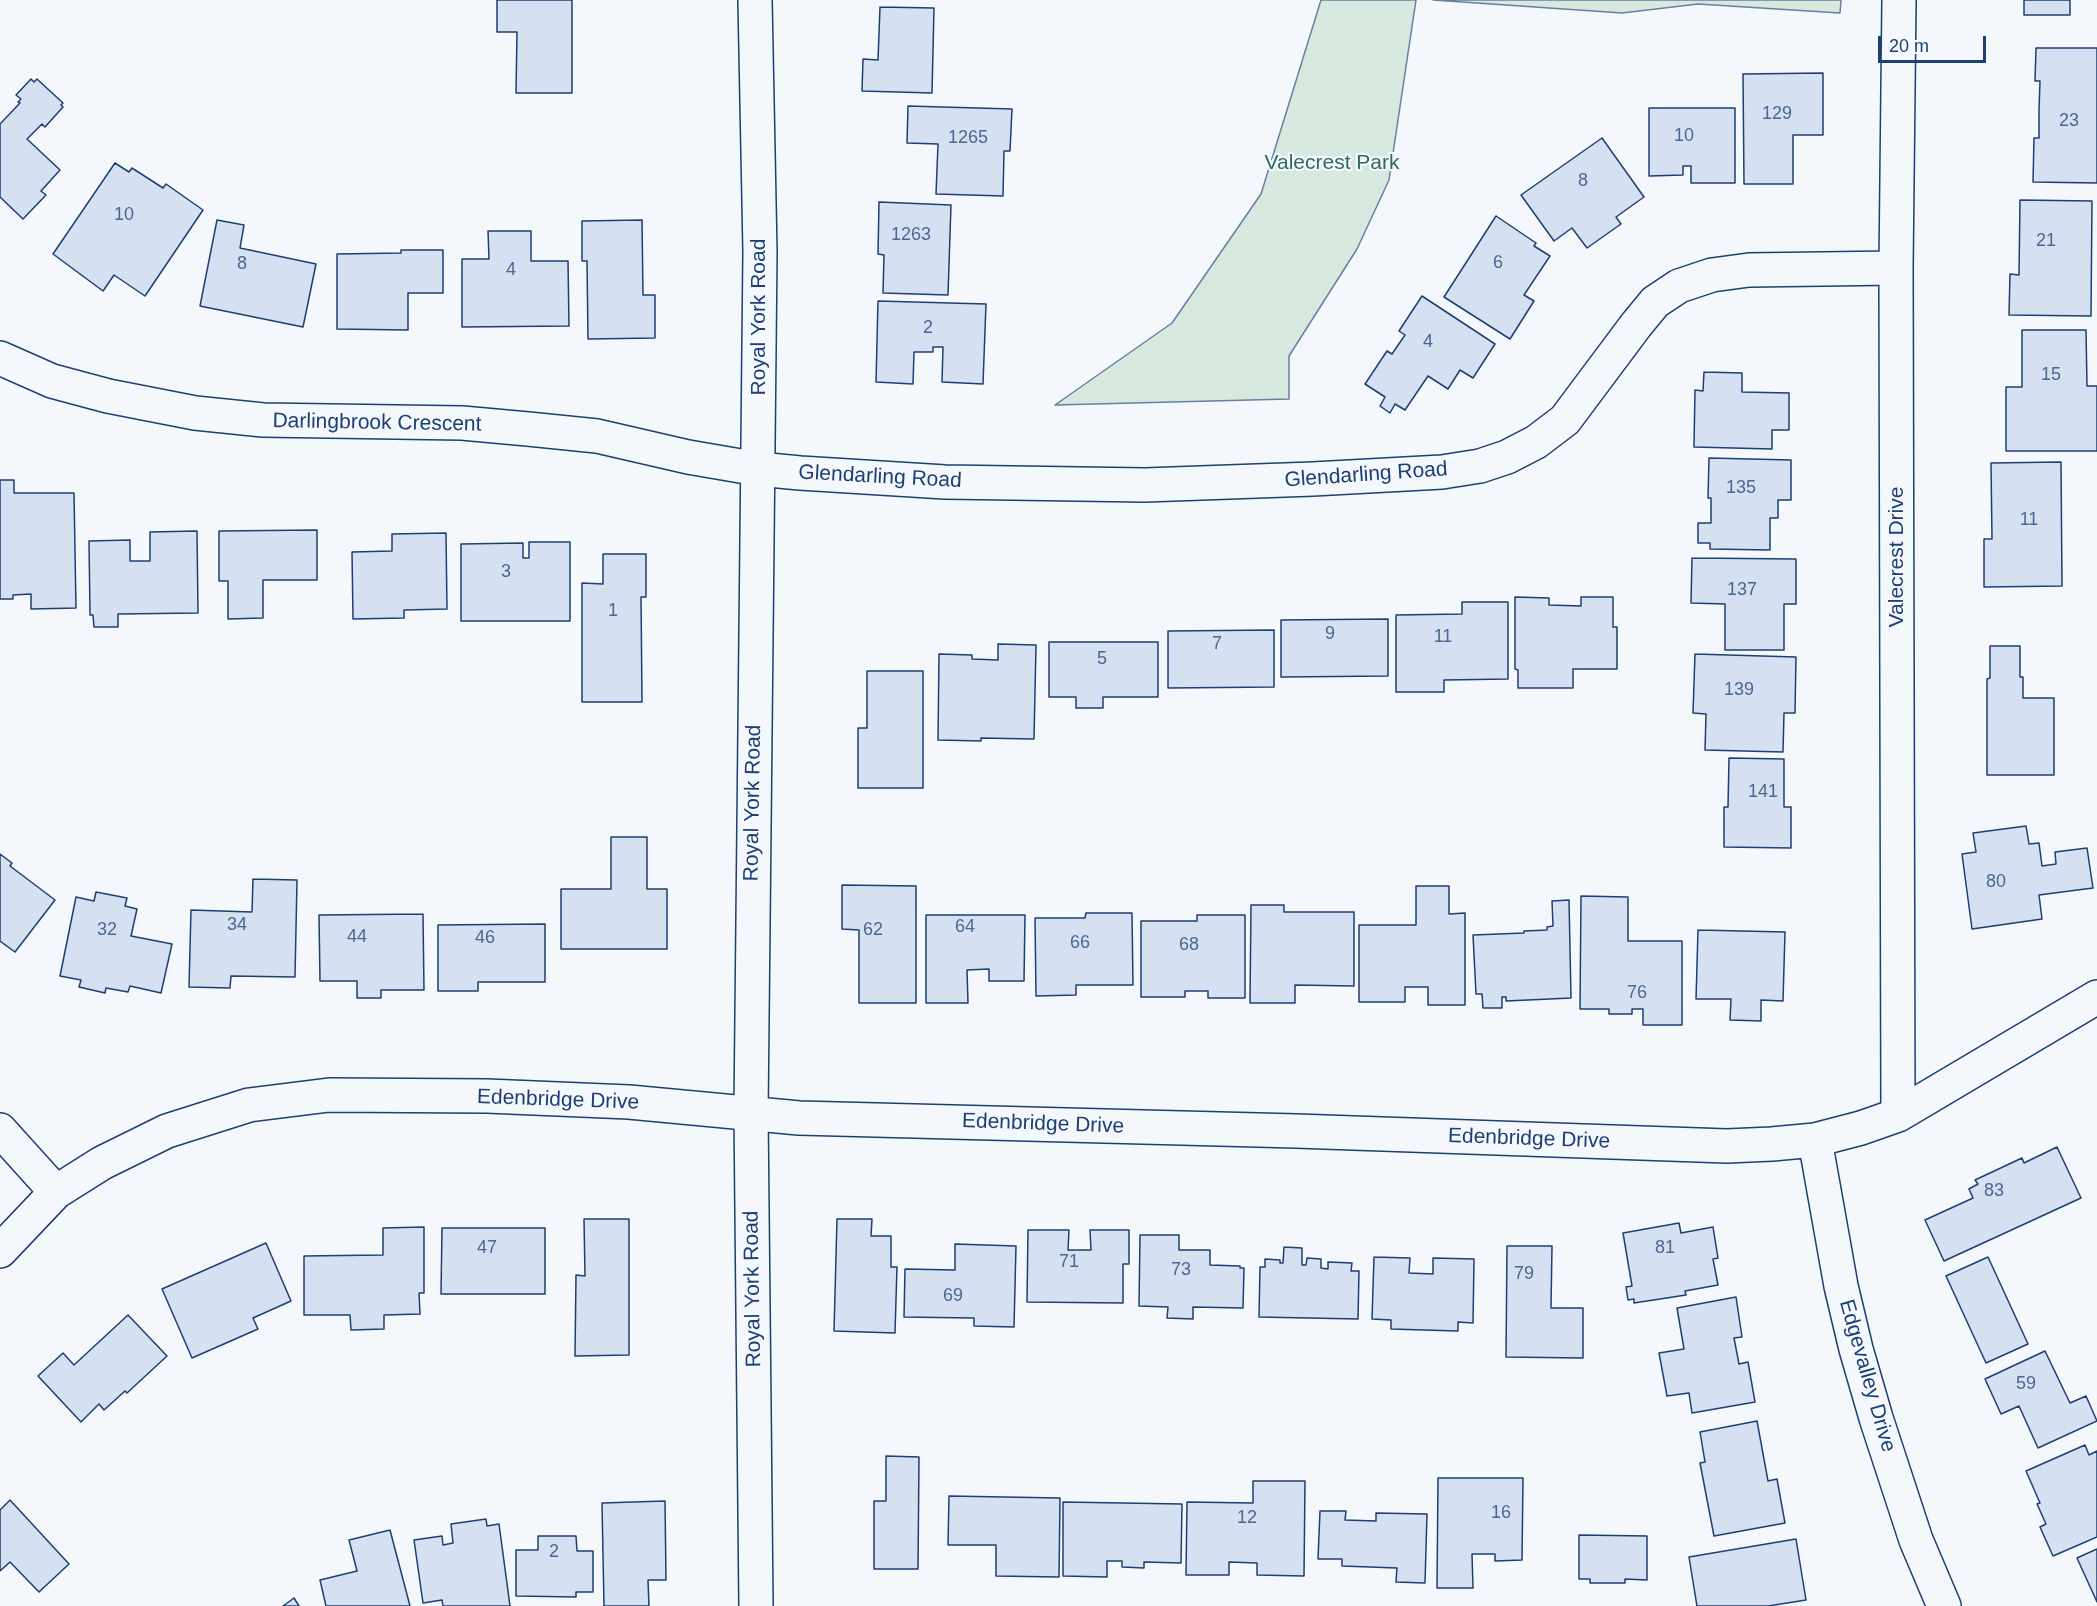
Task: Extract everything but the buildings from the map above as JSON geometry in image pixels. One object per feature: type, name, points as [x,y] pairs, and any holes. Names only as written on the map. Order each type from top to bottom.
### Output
[{"type":"street","name":"Royal York Road","points":[[755,0],[760,252],[750,1112],[756,1606]]},
{"type":"street","name":"Valecrest Drive","points":[[1898,1115],[1896,268],[1899,0]]},
{"type":"street","name":"Glendarling Road","points":[[758,470],[945,482],[1145,485],[1325,479],[1442,471],[1480,466],[1507,457],[1536,442],[1565,420],[1655,302],[1679,286],[1712,275],[1749,270],[1896,268]]},
{"type":"street","name":"Darlingbrook Crescent","points":[[0,358],[52,381],[108,396],[195,413],[263,420],[462,423],[528,429],[597,436],[758,470]]},
{"type":"street","name":"Edenbridge Drive","points":[[0,1251],[56,1192],[102,1163],[167,1131],[249,1105],[329,1095],[487,1096],[629,1102],[799,1118],[1296,1131],[1726,1146],[1772,1144],[1815,1140],[1898,1115],[2097,997]]},
{"type":"street","points":[[0,1130],[56,1192]]},
{"type":"street","name":"Edgevalley Drive","points":[[1815,1140],[1841,1286],[1856,1348],[1876,1418],[1916,1539],[1944,1606]]},
{"type":"green space","name":"Valecrest Park","points":[[1321,0],[1416,0],[1389,180],[1357,249],[1289,356],[1289,399],[1055,405],[1172,323],[1261,194]]},
{"type":"green space","points":[[1433,0],[1841,0],[1840,13],[1698,4],[1622,13]]}]
